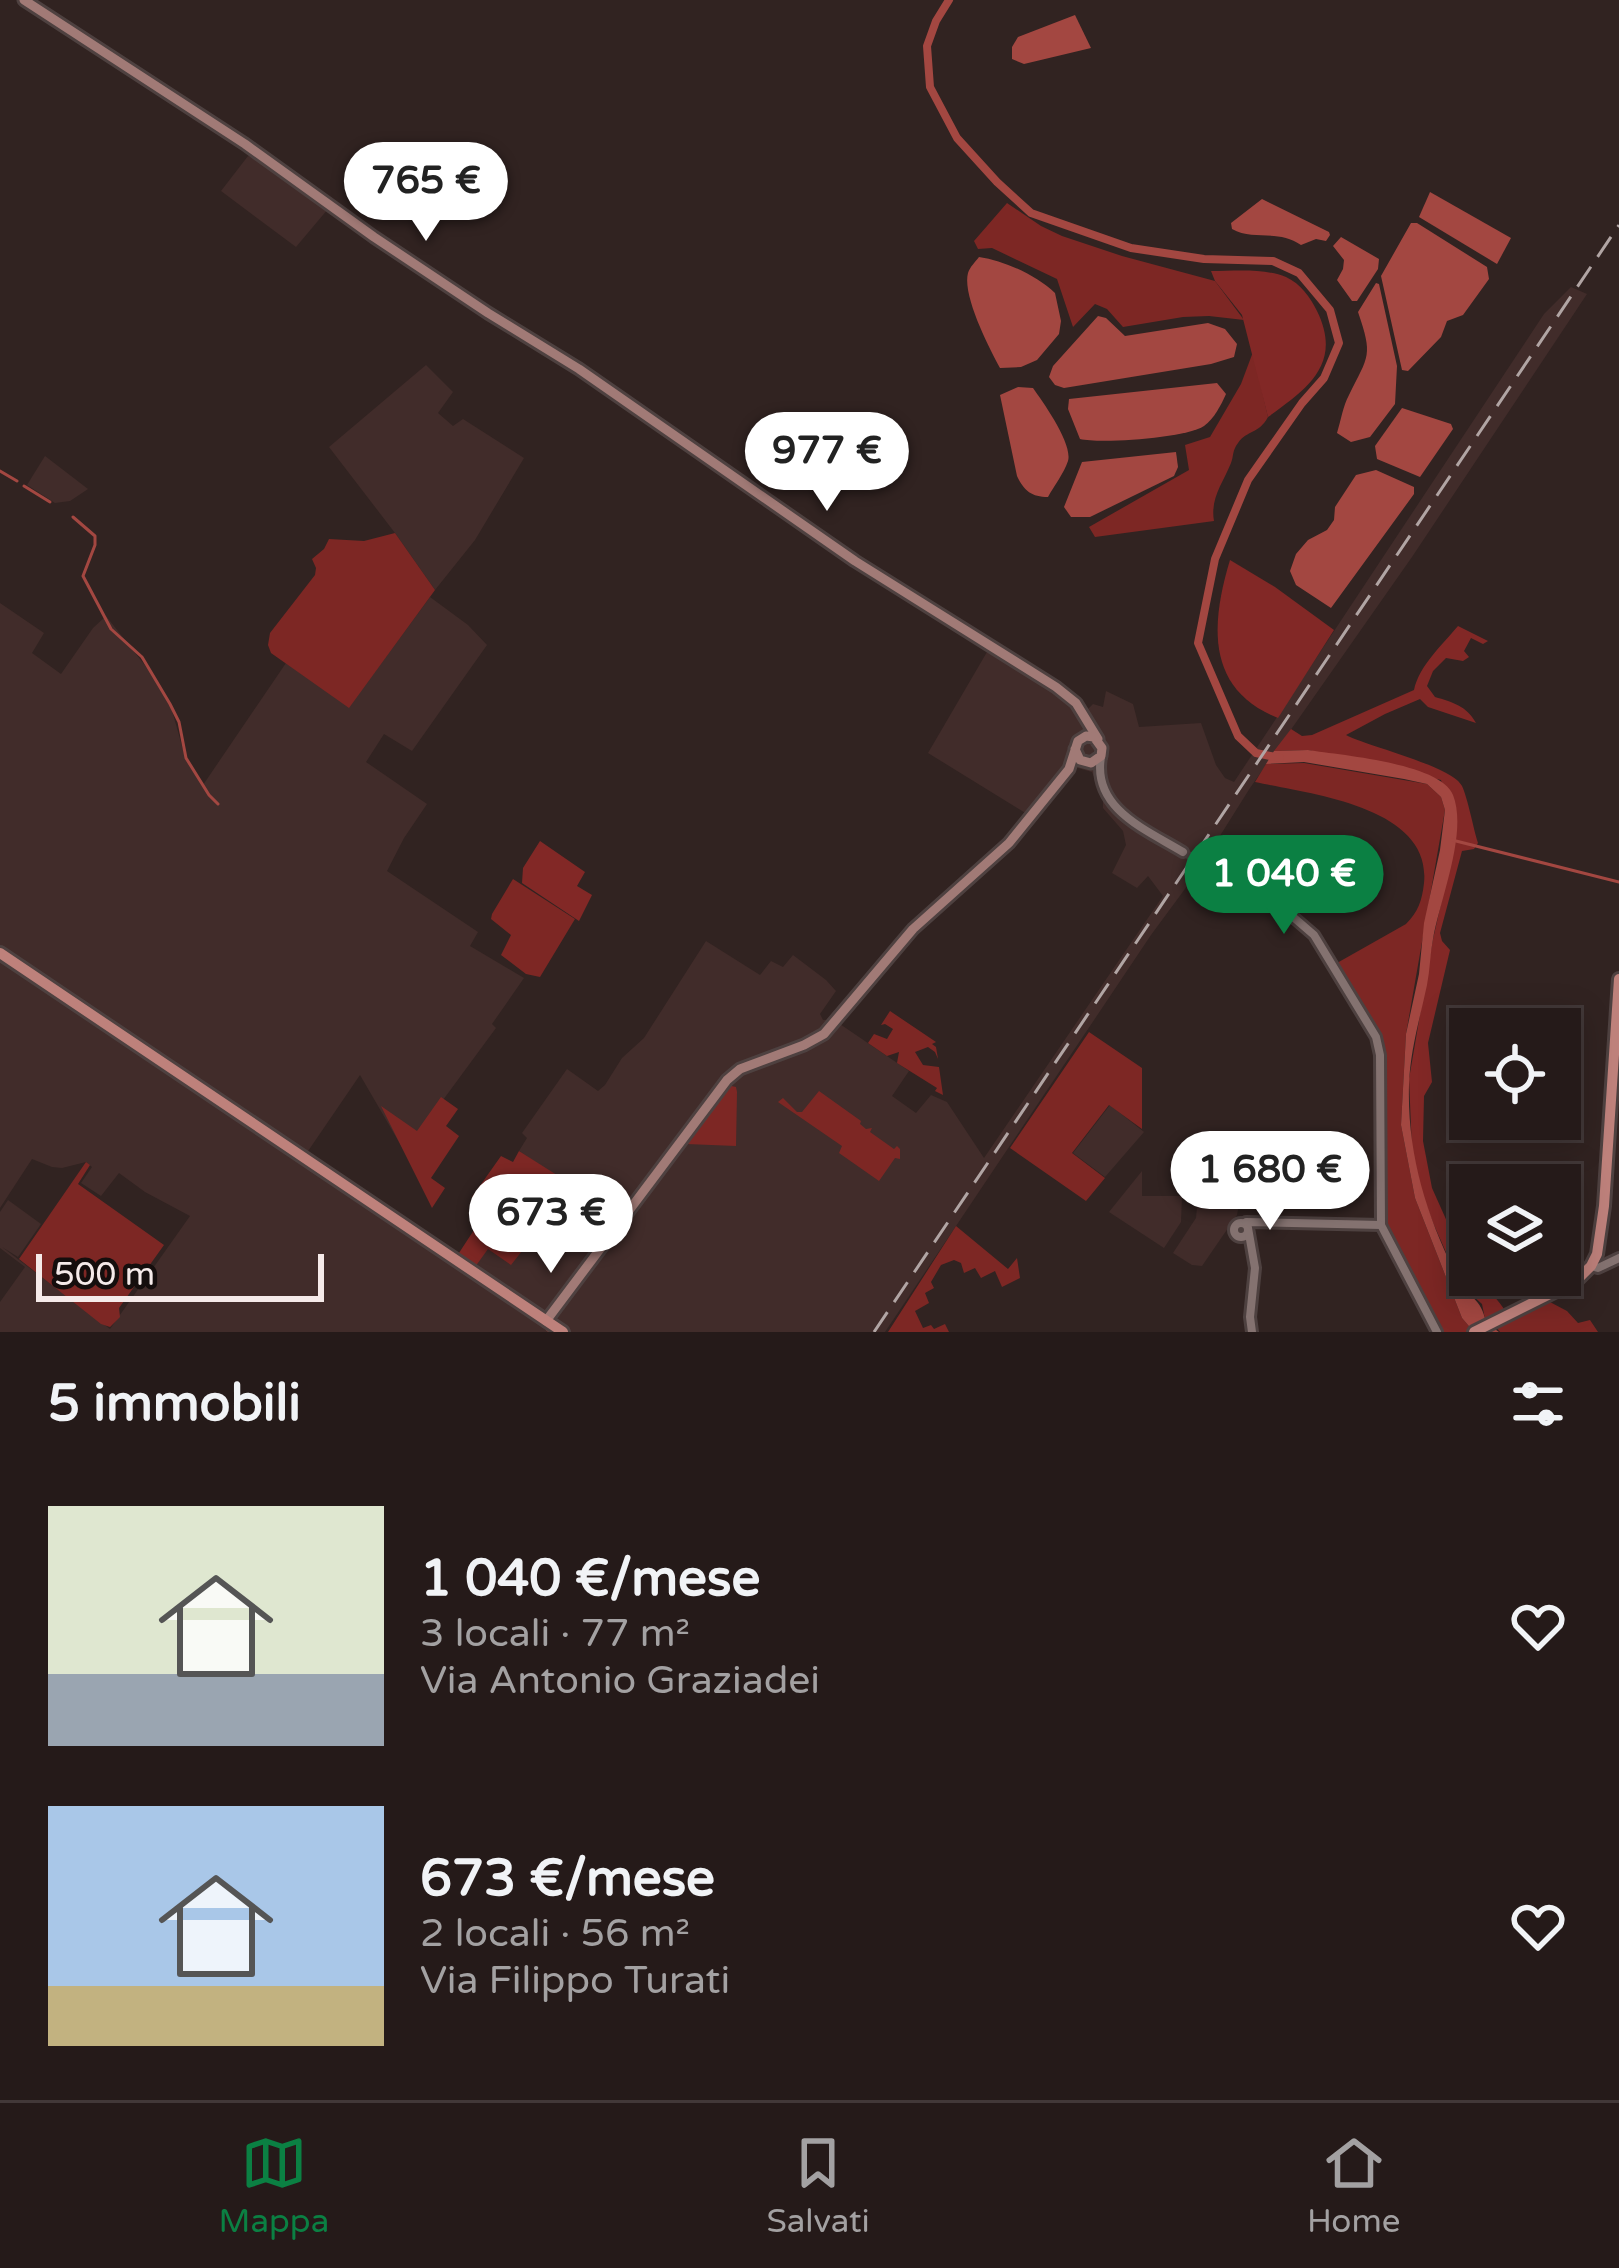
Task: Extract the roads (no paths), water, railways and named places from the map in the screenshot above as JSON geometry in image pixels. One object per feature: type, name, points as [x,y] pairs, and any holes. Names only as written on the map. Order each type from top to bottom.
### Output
[{"type":"main road","points":[[23,0],[590,376],[855,561],[1056,687],[1076,703],[1102,748],[1101,757],[1069,769]]},
{"type":"main road","points":[[546,1321],[727,1080],[757,1061],[815,1040],[833,1025],[901,941],[998,856],[1069,769],[1085,718]]},
{"type":"main road","points":[[1077,745],[1090,736],[1098,739]]},
{"type":"main road","points":[[1077,745],[1077,757],[1086,763]]},
{"type":"main road","points":[[0,953],[563,1332]]},
{"type":"main road","points":[[1474,1332],[1576,1281],[1591,1266],[1601,1241],[1619,979]]},
{"type":"street","points":[[1101,757],[1099,773],[1116,809],[1183,852]]},
{"type":"street","points":[[1086,763],[1099,773]]},
{"type":"street","points":[[1204,864],[1285,910],[1313,934],[1376,1037],[1381,1075],[1381,1225],[1437,1332]]},
{"type":"street","points":[[1251,1246],[1234,1233],[1239,1223],[1381,1225]]},
{"type":"street","points":[[1247,1225],[1255,1274],[1252,1332]]},
{"type":"street","points":[[1591,1266],[1598,1268],[1619,1258]]},
{"type":"waterway","points":[[949,0],[927,46],[930,87],[957,138],[1031,213],[1131,248],[1204,259],[1273,261],[1299,273],[1330,310],[1339,343],[1324,378],[1248,480],[1215,559],[1198,643],[1238,736],[1256,753],[1280,758]]},
{"type":"waterway","points":[[0,471],[17,481]]},
{"type":"waterway","points":[[24,486],[50,502]]},
{"type":"waterway","points":[[73,517],[95,536],[83,576],[111,629],[142,657],[170,704],[186,758],[218,804]]},
{"type":"waterway","points":[[1452,840],[1619,882]]},
{"type":"waterway","points":[[548,1330],[552,1332]]},
{"type":"tunnel","points":[[1183,852],[1204,864]]},
{"type":"railway","points":[[874,1332],[1619,225]]}]
